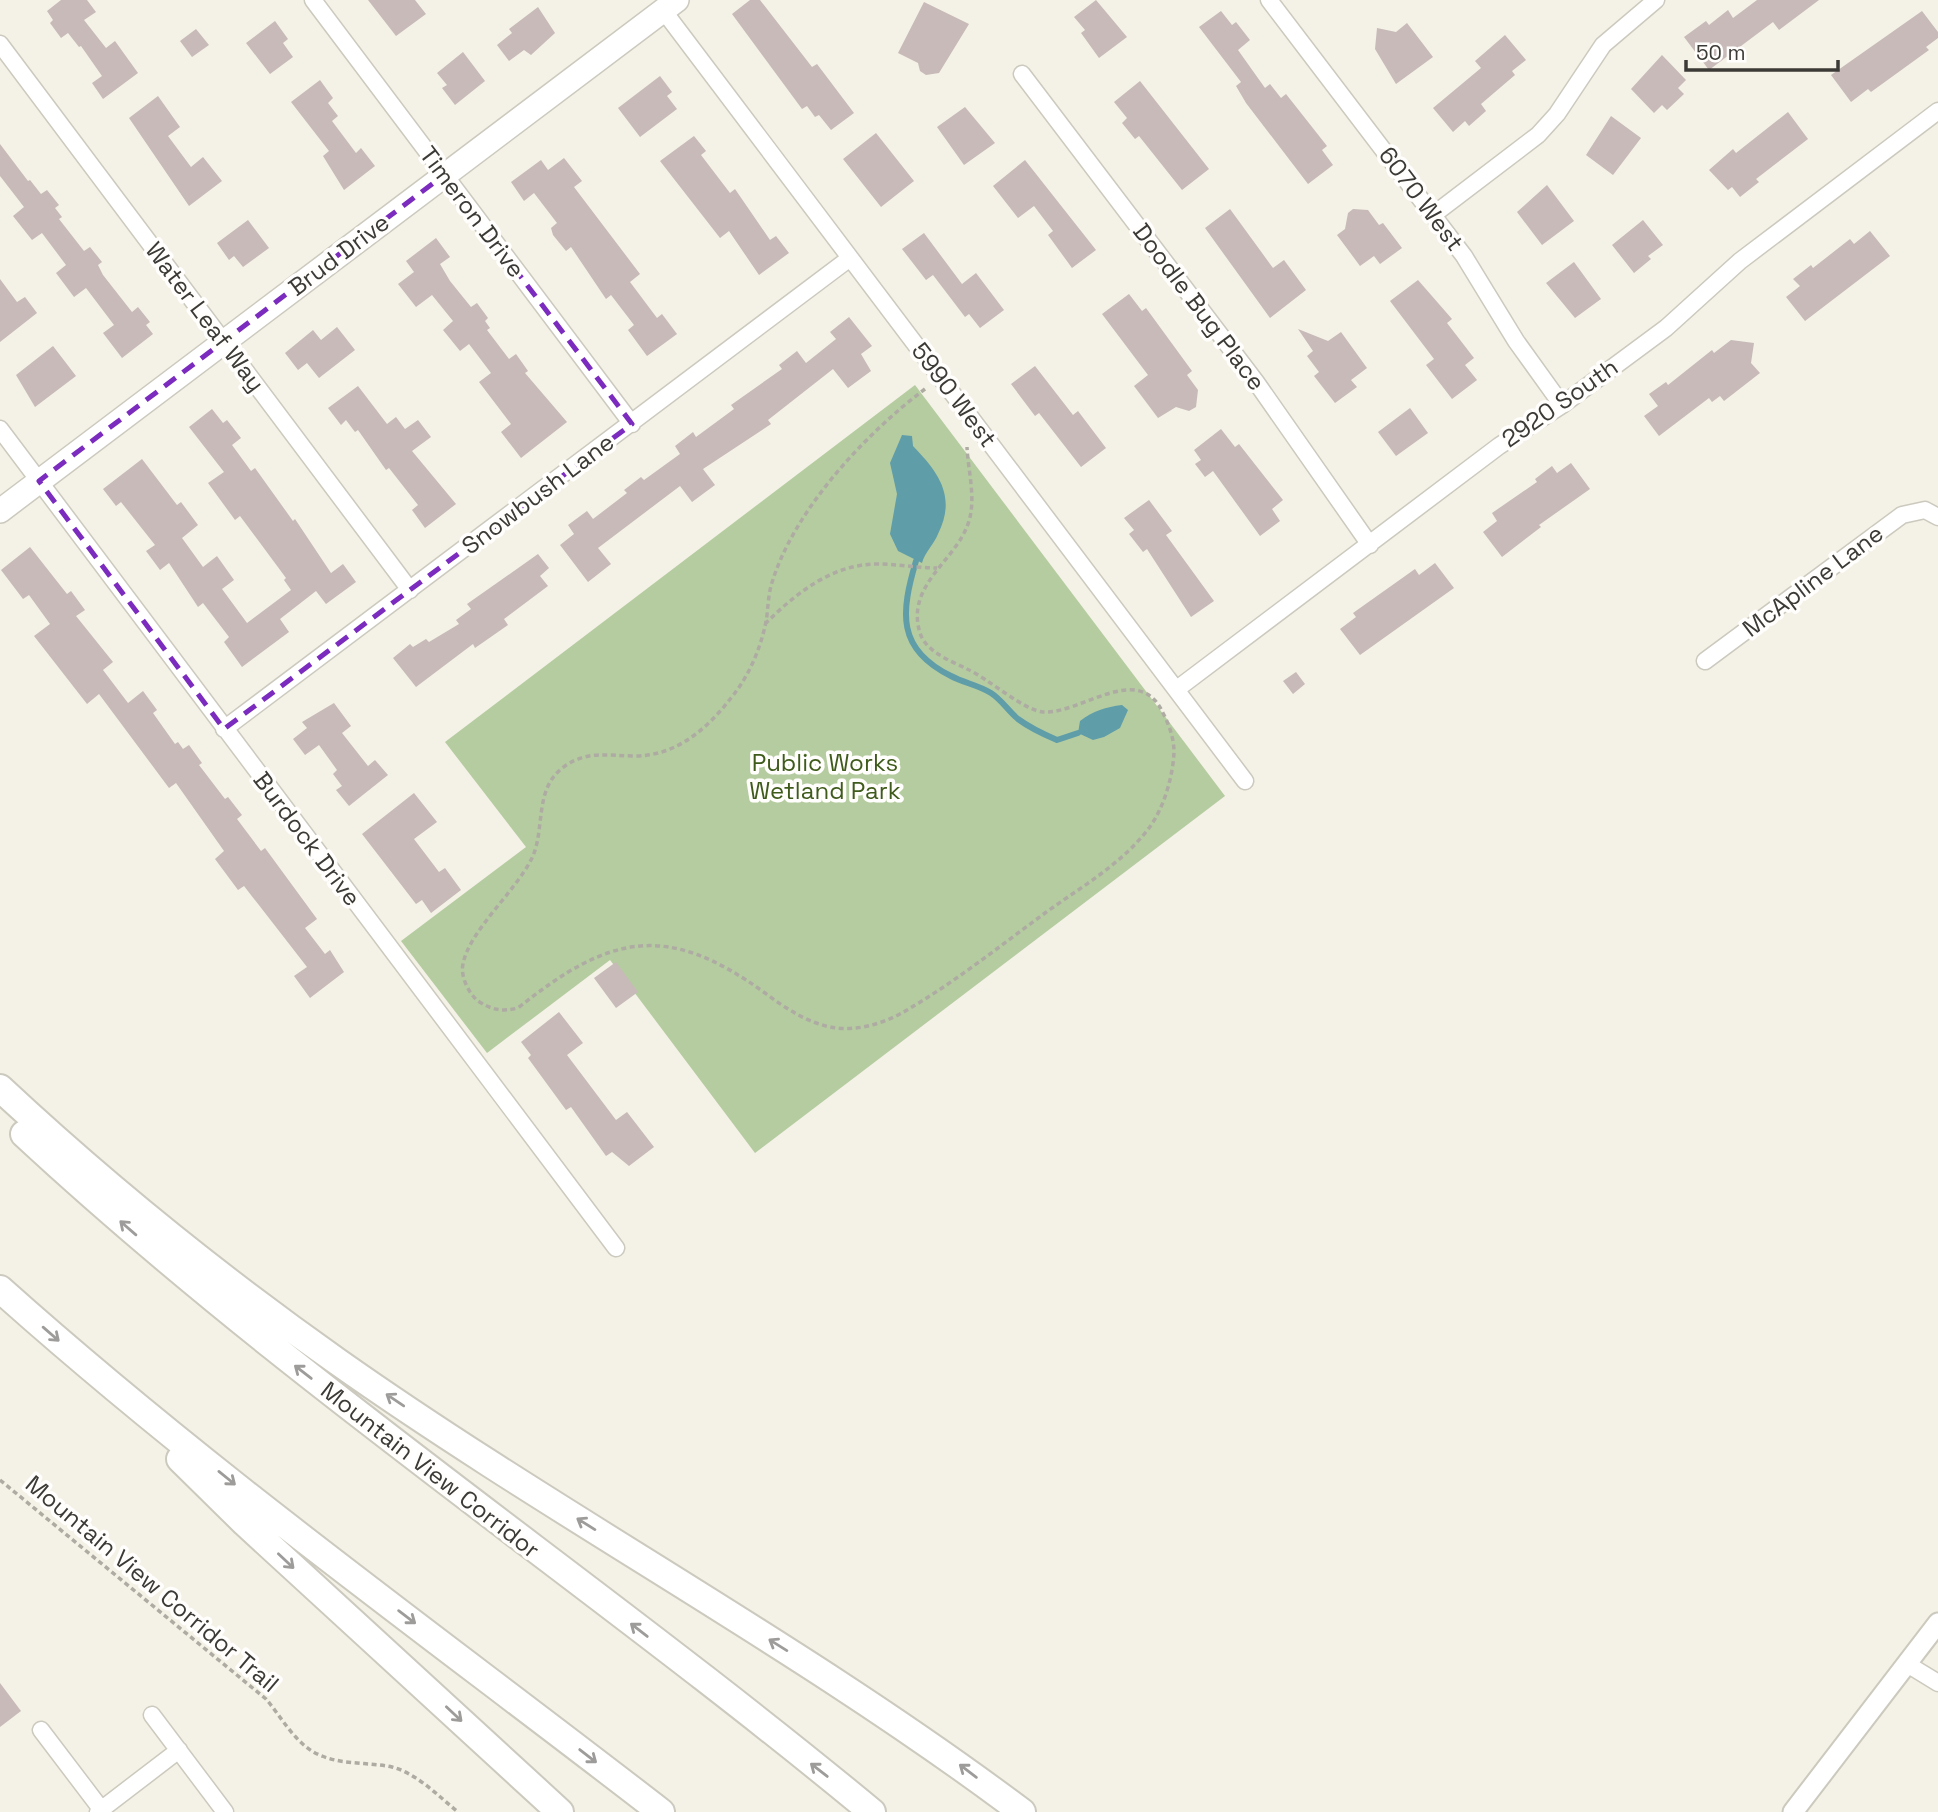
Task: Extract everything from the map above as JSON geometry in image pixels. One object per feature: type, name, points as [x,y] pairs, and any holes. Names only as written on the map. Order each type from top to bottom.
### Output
[{"type":"highway","points":[[0,1088],[151,1220],[328,1354],[528,1487],[889,1716],[1022,1812]]},
{"type":"highway","name":"Mountain View Corridor","points":[[0,1112],[149,1246],[272,1348],[872,1812]]},
{"type":"highway","points":[[0,1289],[117,1390],[233,1484],[660,1812]]},
{"type":"highway","points":[[117,1390],[245,1523],[560,1812]]},
{"type":"main road","name":"Brud Drive","points":[[0,511],[670,5]]},
{"type":"street","name":"Timeron Drive","points":[[313,0],[632,424]]},
{"type":"street","name":"6070 West","points":[[1269,0],[1477,275],[1516,341],[1562,405]]},
{"type":"street","points":[[1433,215],[1538,135],[1558,114],[1603,46],[1656,0]]},
{"type":"street","name":"5990 West","points":[[670,5],[850,258],[1245,781]]},
{"type":"street","name":"Water Leaf Way","points":[[0,44],[410,590]]},
{"type":"street","name":"Doodle Bug Place","points":[[1022,74],[1256,382],[1370,545]]},
{"type":"street","name":"2920 South","points":[[1177,689],[1499,446],[1562,405],[1665,328],[1740,261],[1938,111]]},
{"type":"street","name":"Snowbush Lane","points":[[224,729],[850,258]]},
{"type":"street","name":"Burdock Drive","points":[[0,429],[615,1248]]},
{"type":"street","name":"McApline Lane","points":[[1705,662],[1902,515],[1931,513]]},
{"type":"street","points":[[1793,1812],[1938,1623]]},
{"type":"street","points":[[1907,1664],[1938,1683]]},
{"type":"street","points":[[152,1715],[225,1812]]},
{"type":"street","points":[[41,1730],[100,1811],[179,1750]]},
{"type":"path","points":[[925,388],[862,441],[790,540],[771,586],[765,624],[752,666],[732,698],[686,742],[660,754],[636,756],[603,753],[581,757],[562,768],[548,783],[534,854],[523,877],[470,947],[462,965],[465,982],[473,997],[488,1007],[504,1012],[518,1009],[563,975],[594,957],[624,947],[661,944],[693,951],[722,964],[789,1010],[824,1027],[855,1028],[877,1024],[905,1012],[950,982],[1123,857],[1151,826],[1167,789],[1174,751],[1171,732],[1162,709],[1154,698],[1140,690],[1099,696],[1061,712],[1038,712],[978,673],[939,655],[920,635],[919,610],[924,585],[956,549],[970,520],[972,495],[967,447]]},
{"type":"path","points":[[765,624],[811,584],[840,571],[874,564],[937,568]]},
{"type":"path","name":"Mountain View Corridor Trail","points":[[0,1480],[266,1699],[298,1740],[321,1756],[393,1768],[405,1773],[421,1781],[458,1812]]},
{"type":"highlighted area","points":[[444,175],[632,424],[224,729],[39,481]]},
{"type":"green space","name":"Public Works Wetland Park","points":[[915,385],[1225,796],[755,1153],[610,960],[487,1053],[401,941],[526,847],[445,742]]},
{"type":"water","points":[[902,435],[912,436],[913,446],[937,475],[945,496],[943,520],[922,563],[898,551],[890,534],[897,494],[890,463]]},
{"type":"water","points":[[1122,705],[1128,710],[1120,728],[1093,740],[1078,733],[1080,721],[1100,710]]},
{"type":"building","points":[[61,0],[87,0],[96,12],[84,20],[106,48],[115,41],[138,73],[103,99],[92,83],[102,76],[81,46],[79,47],[68,33],[61,38],[50,23],[53,20],[47,11]]},
{"type":"building","points":[[368,0],[415,0],[426,14],[396,36]]},
{"type":"building","points":[[750,0],[760,0],[812,67],[817,64],[854,113],[831,130],[819,115],[815,117],[807,106],[802,109],[732,14]]},
{"type":"building","points":[[1096,0],[1127,37],[1099,58],[1081,33],[1085,30],[1074,17]]},
{"type":"building","points":[[1757,0],[1819,0],[1779,30],[1773,22],[1709,70],[1684,37],[1706,21],[1709,25],[1728,10],[1733,18]]},
{"type":"building","points":[[924,2],[969,24],[939,73],[926,75],[920,71],[918,63],[898,53]]},
{"type":"building","points":[[538,7],[555,33],[531,55],[524,50],[509,61],[497,45],[512,33],[509,29]]},
{"type":"building","points":[[1221,11],[1232,25],[1236,22],[1250,40],[1238,50],[1265,88],[1270,84],[1281,98],[1286,94],[1327,146],[1322,150],[1333,165],[1308,184],[1246,103],[1236,86],[1241,82],[1199,27]]},
{"type":"building","points":[[1922,11],[1938,32],[1938,38],[1926,47],[1929,50],[1871,92],[1868,89],[1851,102],[1831,75]]},
{"type":"building","points":[[275,21],[288,39],[283,43],[293,57],[270,74],[246,43]]},
{"type":"building","points":[[1407,23],[1433,57],[1396,84],[1375,49],[1377,28],[1396,32]]},
{"type":"building","points":[[196,29],[209,45],[192,57],[180,41]]},
{"type":"building","points":[[1505,35],[1526,60],[1512,71],[1515,75],[1481,104],[1486,111],[1469,126],[1465,121],[1453,132],[1433,108],[1481,68],[1475,61]]},
{"type":"building","points":[[463,52],[485,81],[455,105],[442,88],[447,85],[437,73]]},
{"type":"building","points":[[1662,55],[1686,80],[1678,88],[1684,94],[1667,110],[1662,105],[1654,113],[1631,89]]},
{"type":"building","points":[[660,76],[672,92],[667,96],[677,109],[640,137],[618,108]]},
{"type":"building","points":[[320,80],[333,98],[328,103],[338,116],[332,121],[356,153],[361,148],[375,166],[344,190],[323,156],[329,151],[291,102]]},
{"type":"building","points":[[1140,81],[1209,169],[1182,190],[1139,136],[1135,139],[1122,123],[1127,118],[1114,102]]},
{"type":"building","points":[[158,96],[180,127],[168,136],[191,167],[203,157],[222,181],[189,206],[129,118]]},
{"type":"building","points":[[965,107],[995,143],[964,165],[937,127]]},
{"type":"building","points":[[1788,112],[1808,139],[1756,179],[1759,182],[1740,197],[1732,187],[1728,190],[1709,170],[1733,149],[1736,153]]},
{"type":"building","points":[[1611,116],[1641,138],[1613,175],[1586,155]]},
{"type":"building","points":[[876,133],[914,181],[881,207],[843,159]]},
{"type":"building","points":[[694,136],[706,151],[701,155],[730,193],[735,189],[770,240],[776,236],[789,253],[759,275],[729,231],[720,238],[660,161]]},
{"type":"building","points":[[0,144],[28,181],[30,180],[41,194],[47,190],[59,205],[55,208],[62,217],[59,219],[84,251],[90,247],[102,262],[98,265],[103,275],[132,312],[138,307],[150,322],[146,325],[153,334],[122,358],[103,333],[114,325],[86,288],[74,297],[56,273],[66,265],[42,233],[32,240],[13,216],[24,207],[0,176]]},
{"type":"building","points":[[564,158],[582,181],[574,187],[640,274],[630,282],[657,318],[662,314],[677,334],[647,356],[628,330],[634,325],[611,295],[606,299],[571,247],[566,251],[553,235],[551,228],[557,223],[534,193],[524,201],[511,182],[541,160],[548,170]]},
{"type":"building","points":[[1025,160],[1096,250],[1072,268],[1048,235],[1053,231],[1034,206],[1018,218],[993,186]]},
{"type":"building","points":[[1547,185],[1574,221],[1542,245],[1517,212]]},
{"type":"building","points":[[1230,209],[1273,268],[1284,260],[1306,290],[1270,318],[1205,228]]},
{"type":"building","points":[[1353,209],[1368,210],[1379,225],[1383,223],[1402,248],[1380,264],[1374,256],[1360,266],[1337,235],[1345,229],[1348,213]]},
{"type":"building","points":[[248,220],[269,248],[243,267],[234,256],[229,260],[217,243]]},
{"type":"building","points":[[1643,220],[1663,245],[1648,256],[1651,259],[1634,273],[1612,245]]},
{"type":"building","points":[[1870,231],[1890,256],[1805,321],[1786,297],[1800,286],[1793,279],[1811,265],[1813,268],[1850,239],[1854,244]]},
{"type":"building","points":[[924,233],[962,284],[976,273],[1004,310],[980,328],[969,314],[965,317],[933,275],[926,280],[902,249]]},
{"type":"building","points":[[436,238],[450,257],[440,264],[450,281],[471,307],[477,303],[488,318],[485,321],[490,328],[487,330],[509,359],[516,354],[528,371],[525,373],[567,422],[521,458],[501,432],[511,424],[479,382],[491,373],[469,344],[460,351],[443,330],[453,321],[432,295],[416,307],[398,284],[414,272],[406,261]]},
{"type":"building","points":[[1574,262],[1601,299],[1575,318],[1546,283]]},
{"type":"building","points":[[0,279],[17,302],[25,297],[37,313],[0,342]]},
{"type":"building","points":[[1418,280],[1452,319],[1447,323],[1474,358],[1465,365],[1477,380],[1452,399],[1426,365],[1434,359],[1390,301]]},
{"type":"building","points":[[1129,294],[1142,311],[1146,308],[1192,371],[1187,375],[1198,390],[1196,407],[1189,411],[1176,407],[1158,418],[1134,386],[1148,375],[1102,314]]},
{"type":"building","points":[[849,317],[872,346],[861,354],[871,371],[848,388],[833,369],[768,420],[771,424],[703,469],[715,485],[692,502],[680,486],[598,548],[611,564],[588,582],[560,545],[574,534],[568,525],[587,511],[593,519],[627,493],[624,490],[641,477],[644,480],[680,454],[675,446],[693,432],[696,437],[734,409],[731,405],[782,369],[779,365],[797,351],[806,363],[836,339],[830,332]]},
{"type":"building","points":[[337,327],[355,350],[319,378],[307,363],[298,370],[285,353],[313,330],[321,340]]},
{"type":"building","points":[[1298,329],[1328,341],[1341,332],[1367,368],[1351,380],[1357,387],[1335,403],[1314,376],[1319,372],[1307,356],[1313,351]]},
{"type":"building","points":[[1731,340],[1754,343],[1751,363],[1760,373],[1724,401],[1720,396],[1712,402],[1709,398],[1659,436],[1644,416],[1658,406],[1649,394],[1666,382],[1668,385],[1712,350],[1714,353]]},
{"type":"building","points":[[53,346],[76,376],[35,407],[16,375]]},
{"type":"building","points":[[1035,366],[1073,415],[1078,411],[1106,448],[1081,467],[1039,413],[1035,416],[1011,384]]},
{"type":"building","points":[[358,386],[387,424],[396,417],[405,429],[418,420],[431,437],[412,451],[456,504],[425,528],[412,510],[418,505],[389,468],[386,470],[358,430],[355,432],[346,420],[341,425],[328,408]]},
{"type":"building","points":[[1410,408],[1428,433],[1396,456],[1378,432]]},
{"type":"building","points":[[212,409],[223,423],[227,420],[241,438],[232,445],[251,471],[255,468],[293,521],[295,519],[331,573],[343,564],[356,582],[326,604],[316,591],[280,619],[289,632],[242,667],[224,642],[229,637],[203,603],[198,607],[169,563],[160,570],[146,551],[155,545],[121,502],[116,506],[103,489],[142,459],[177,505],[181,502],[198,525],[182,538],[203,567],[217,556],[234,580],[222,589],[247,623],[291,590],[284,580],[286,578],[240,516],[235,520],[208,483],[224,472],[189,427]]},
{"type":"building","points":[[1221,429],[1235,447],[1239,444],[1283,500],[1272,509],[1280,521],[1260,536],[1213,471],[1205,477],[1195,464],[1201,460],[1194,450]]},
{"type":"building","points":[[1571,463],[1590,489],[1539,525],[1541,527],[1502,557],[1483,532],[1497,521],[1492,513],[1537,482],[1535,479],[1552,466],[1557,473]]},
{"type":"building","points":[[1149,500],[1172,531],[1166,535],[1214,601],[1191,617],[1147,549],[1143,552],[1129,534],[1134,530],[1124,518]]},
{"type":"building","points":[[30,547],[67,594],[71,591],[85,610],[76,616],[113,662],[103,670],[128,703],[143,691],[157,710],[153,713],[175,744],[178,742],[183,749],[189,745],[202,763],[199,765],[225,799],[228,797],[242,815],[237,819],[261,851],[265,848],[317,919],[305,928],[325,954],[330,950],[344,972],[310,998],[294,976],[307,967],[244,886],[238,890],[215,859],[224,851],[176,783],[169,788],[99,694],[87,704],[34,636],[50,624],[29,595],[23,599],[1,570]]},
{"type":"building","points":[[538,554],[549,568],[540,576],[548,586],[504,619],[508,625],[475,648],[473,644],[416,687],[393,658],[410,644],[413,647],[426,639],[429,642],[459,624],[456,620],[471,609],[467,604]]},
{"type":"building","points":[[1435,563],[1454,588],[1360,655],[1340,629],[1356,617],[1353,613],[1415,569],[1419,575]]},
{"type":"building","points":[[1296,672],[1305,684],[1293,694],[1283,681]]},
{"type":"building","points":[[334,703],[351,726],[342,733],[368,766],[375,760],[388,775],[349,806],[336,790],[342,786],[333,774],[337,770],[319,745],[305,755],[293,739],[307,728],[302,722]]},
{"type":"building","points":[[414,793],[437,822],[414,839],[439,872],[445,868],[461,890],[431,913],[422,900],[416,904],[362,834]]},
{"type":"building","points":[[616,962],[638,992],[616,1008],[594,978]]},
{"type":"building","points":[[559,1012],[583,1043],[567,1055],[616,1120],[627,1112],[654,1147],[629,1166],[612,1152],[606,1156],[571,1107],[566,1110],[528,1058],[531,1055],[521,1042]]},
{"type":"building","points":[[0,1683],[21,1711],[0,1727]]},
{"type":"waterway","points":[[916,561],[906,613],[907,628],[920,654],[951,676],[991,693],[1018,719],[1037,731],[1057,740],[1078,733]]}]
